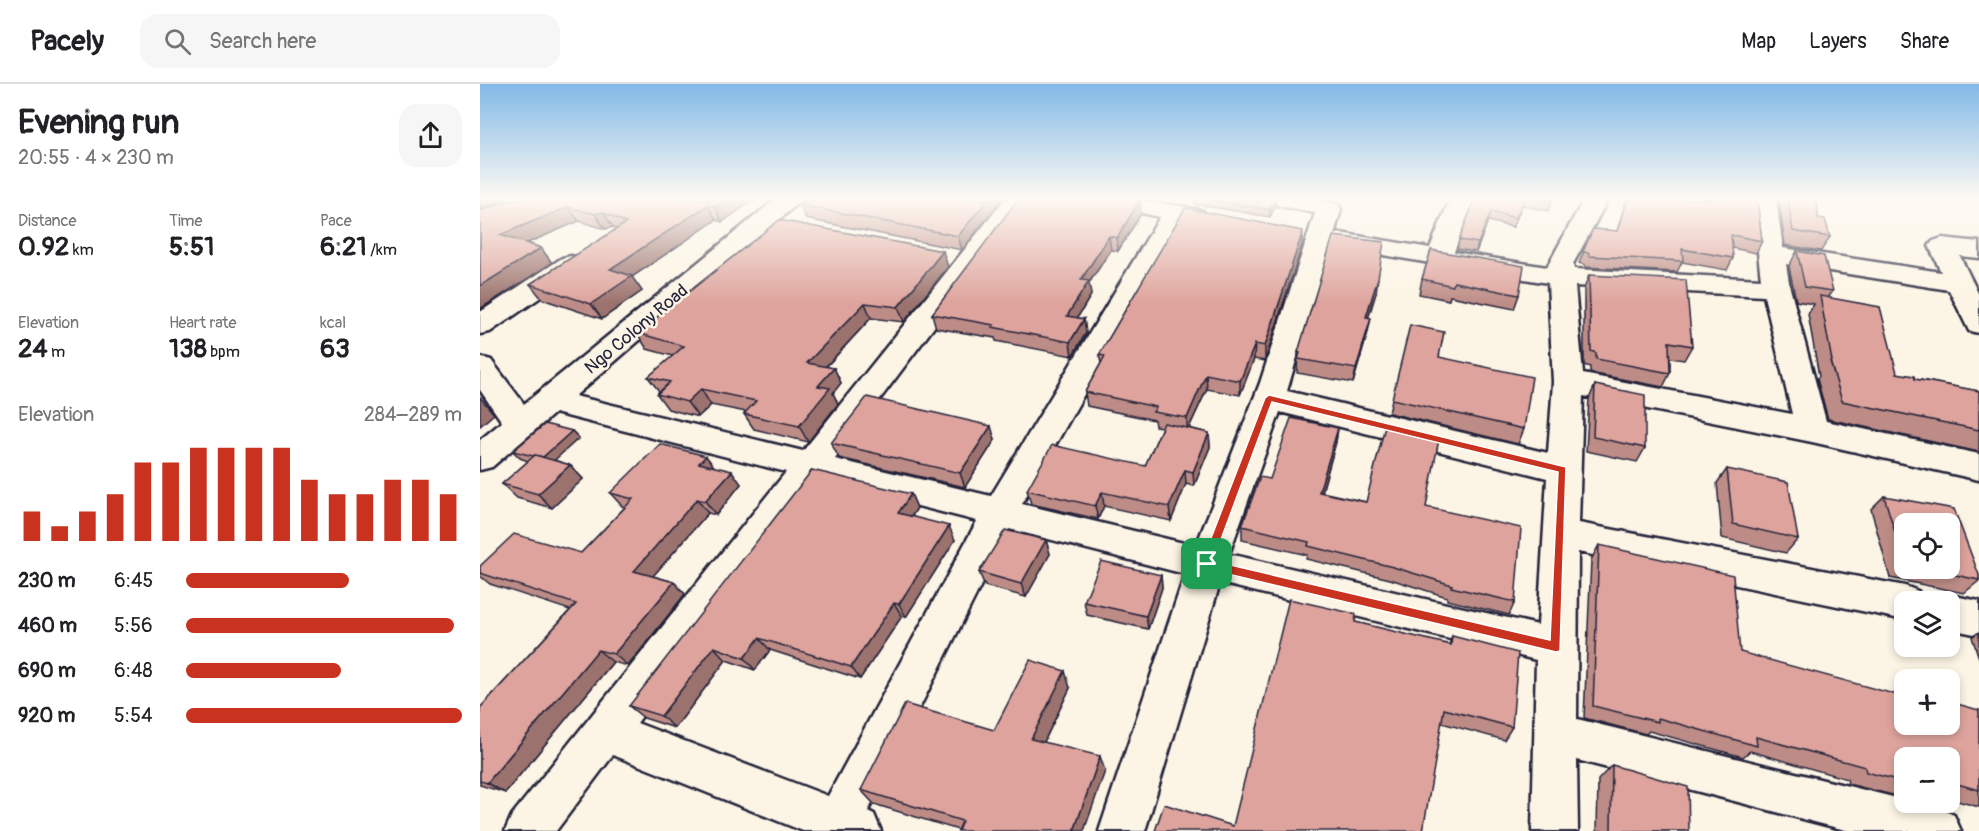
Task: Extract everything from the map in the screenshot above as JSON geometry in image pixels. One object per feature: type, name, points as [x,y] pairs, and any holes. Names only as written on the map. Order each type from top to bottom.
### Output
[{"type":"street","name":"Ngo Colony Road","points":[[480,458],[520,423],[550,402],[749,234]]},
{"type":"street","points":[[528,831],[608,732],[812,466],[959,259],[984,234]]},
{"type":"street","points":[[608,732],[844,828],[999,513],[1162,234]]},
{"type":"street","points":[[1438,257],[1448,234]]},
{"type":"street","points":[[1555,831],[1556,647],[1568,382],[1560,264],[1577,234]]},
{"type":"street","points":[[1769,234],[1776,288],[1812,430]]},
{"type":"street","points":[[1122,831],[1207,564],[1269,398],[1308,236],[1560,277],[1776,288]]},
{"type":"street","points":[[1979,250],[1942,246],[1979,324]]},
{"type":"street","points":[[480,325],[593,249]]},
{"type":"street","points":[[1771,253],[1960,283]]},
{"type":"street","points":[[480,367],[520,423]]},
{"type":"street","points":[[1568,382],[1812,430],[1979,467]]},
{"type":"street","points":[[1269,398],[1563,469]]},
{"type":"street","points":[[550,402],[1207,564],[1556,647]]},
{"type":"street","points":[[1560,534],[1894,601]]},
{"type":"street","points":[[1960,614],[1979,618]]},
{"type":"street","points":[[1555,734],[1938,831]]},
{"type":"building","points":[[480,234],[503,234],[500,235],[541,248],[480,286]]},
{"type":"building","points":[[609,234],[664,234],[610,269],[632,276],[591,304],[530,284]]},
{"type":"building","points":[[762,234],[852,234],[943,251],[898,307],[865,303],[807,363],[834,368],[818,386],[830,388],[799,426],[744,414],[756,401],[701,389],[687,402],[657,394],[670,382],[648,377],[684,346],[637,333]]},
{"type":"building","points":[[992,234],[1120,234],[1117,238],[1109,236],[1081,280],[1089,281],[1067,316],[1084,319],[1070,342],[932,314]]},
{"type":"building","points":[[1170,234],[1302,234],[1265,346],[1255,344],[1240,381],[1206,374],[1187,418],[1153,412],[1156,407],[1085,392],[1105,356],[1099,355]]},
{"type":"building","points":[[1461,234],[1482,234],[1478,243],[1459,240]]},
{"type":"building","points":[[1591,234],[1761,234],[1762,241],[1731,235],[1733,258],[1682,249],[1683,261],[1589,256],[1589,253],[1583,252]]},
{"type":"building","points":[[1811,234],[1829,234],[1830,237]]},
{"type":"building","points":[[1333,236],[1384,242],[1378,278],[1366,317],[1371,318],[1356,369],[1298,359],[1300,353],[1298,352]]},
{"type":"building","points":[[1431,250],[1524,266],[1519,295],[1454,282],[1453,286],[1422,279]]},
{"type":"building","points":[[1797,251],[1824,256],[1833,291],[1805,287]]},
{"type":"building","points":[[1589,275],[1686,280],[1692,346],[1669,342],[1670,373],[1596,359],[1596,353],[1591,351]]},
{"type":"building","points":[[1820,296],[1880,307],[1897,373],[1914,376],[1915,379],[1979,391],[1979,430],[1842,401],[1830,361],[1832,361]]},
{"type":"building","points":[[1410,325],[1444,332],[1439,357],[1532,377],[1524,429],[1392,399]]},
{"type":"building","points":[[1595,385],[1645,395],[1645,448],[1593,437]]},
{"type":"building","points":[[867,397],[991,426],[960,473],[831,443]]},
{"type":"building","points":[[1291,418],[1338,428],[1319,492],[1366,502],[1385,426],[1439,439],[1426,507],[1521,528],[1515,602],[1451,587],[1452,585],[1393,567],[1308,546],[1309,542],[1242,526],[1260,477],[1270,479]]},
{"type":"building","points":[[1164,423],[1209,433],[1193,472],[1185,470],[1169,507],[1102,492],[1095,506],[1027,490],[1052,445],[1145,466]]},
{"type":"building","points":[[545,424],[572,431],[543,457],[513,451]]},
{"type":"building","points":[[660,444],[706,456],[699,463],[732,471],[705,501],[697,499],[634,571],[674,582],[614,654],[598,650],[487,783],[480,781],[480,708],[576,604],[480,573],[480,566],[514,534],[581,553],[633,499],[610,493]]},
{"type":"building","points":[[535,455],[570,465],[538,494],[502,484]]},
{"type":"building","points":[[1727,469],[1788,482],[1798,539],[1733,524]]},
{"type":"building","points":[[812,470],[911,494],[898,513],[949,526],[899,604],[894,603],[851,667],[759,638],[744,658],[714,647],[661,716],[629,706]]},
{"type":"building","points":[[1884,496],[1954,509],[1956,513],[1894,513],[1894,529]]},
{"type":"building","points":[[1960,525],[1979,575],[1979,580],[1960,576]]},
{"type":"building","points":[[1005,530],[1046,540],[1021,584],[979,572]]},
{"type":"building","points":[[1599,545],[1733,575],[1740,652],[1894,694],[1894,735],[1960,735],[1960,705],[1979,710],[1979,790],[1960,785],[1960,747],[1894,747],[1894,779],[1866,772],[1865,767],[1756,737],[1757,746],[1658,718],[1658,722],[1593,706]]},
{"type":"building","points":[[1101,561],[1161,575],[1146,616],[1084,602]]},
{"type":"building","points":[[1289,599],[1356,614],[1355,622],[1451,645],[1452,636],[1518,653],[1512,727],[1444,709],[1423,831],[1155,831],[1164,804],[1233,826]]},
{"type":"building","points":[[1030,660],[1065,671],[1031,739],[1100,756],[1074,831],[958,831],[962,821],[861,790],[905,704],[994,730]]},
{"type":"building","points":[[1612,765],[1688,787],[1689,831],[1611,831]]},
{"type":"route","points":[[1269,398],[1563,469],[1556,647],[1207,564],[1269,398]]}]
